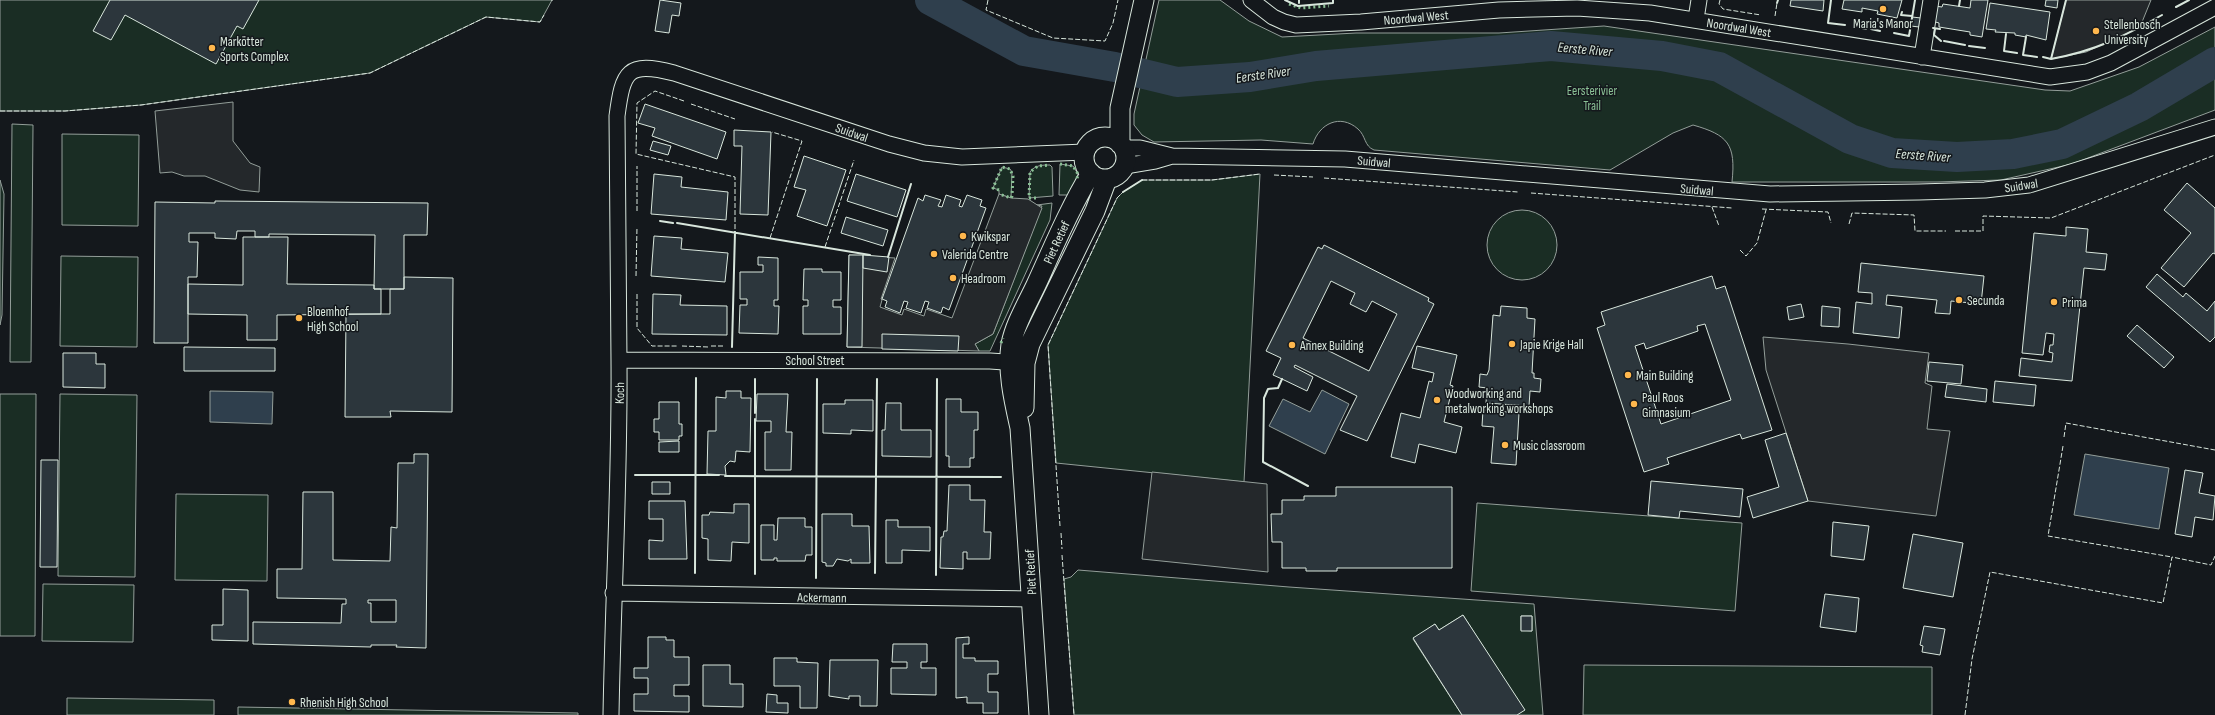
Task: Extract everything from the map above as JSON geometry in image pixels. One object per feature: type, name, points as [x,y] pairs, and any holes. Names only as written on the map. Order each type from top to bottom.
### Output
[{"type":"street","points":[[1123,152],[1109,138],[1094,140],[1085,152],[1086,167],[1099,176],[1118,175],[1123,152],[1120,108],[1144,0]]},
{"type":"street","name":"Noordwal West","points":[[1251,0],[1273,17],[1284,22],[1296,24],[1361,22],[1499,5],[1610,9],[1696,20],[2050,77],[2087,72],[2111,62],[2215,7]]},
{"type":"street","points":[[1696,20],[1699,0]]},
{"type":"street","points":[[1922,57],[1932,0]]},
{"type":"street","name":"Suidwal","points":[[627,74],[635,69],[644,68],[658,69],[674,73],[889,144],[924,153],[962,157],[1085,152]]},
{"type":"street","name":"Koch","points":[[611,715],[613,593],[617,548],[619,360],[617,116],[621,85],[627,74]]},
{"type":"street","points":[[1102,138],[1120,108]]},
{"type":"street","name":"Suidwal","points":[[1123,152],[1140,148],[1172,156],[1345,159],[1770,194],[1926,192],[1985,190],[2029,185],[2215,127]]},
{"type":"street","name":"Piet Retief","points":[[1039,715],[1020,428],[1024,407],[1018,362],[1030,344],[1095,211],[1099,176]]},
{"type":"street","name":"School Street","points":[[619,360],[1018,362]]},
{"type":"street","name":"Ackermann","points":[[613,593],[1031,599]]},
{"type":"green space","name":"Markötter Sports Complex","points":[[0,0],[552,0],[540,22],[486,17],[370,73],[141,105],[65,111],[0,111]]},
{"type":"green space","name":"Eersterivier Trail","points":[[1159,0],[1220,0],[1249,21],[1282,37],[1356,33],[1499,33],[1604,26],[2045,90],[2070,91],[2139,67],[2215,27],[2215,110],[2072,164],[2001,180],[1937,182],[1732,182],[1733,158],[1727,143],[1722,137],[1693,125],[1673,133],[1610,170],[1374,150],[1368,146],[1358,129],[1351,124],[1337,121],[1325,126],[1316,137],[1313,144],[1261,140],[1154,142],[1142,135],[1134,125],[1134,114]]},
{"type":"green space","points":[[12,124],[33,125],[31,362],[10,362]]},
{"type":"green space","points":[[62,134],[139,135],[138,226],[62,225]]},
{"type":"green space","points":[[1060,164],[1073,166],[1078,174],[1070,195],[1059,195]]},
{"type":"green space","points":[[1041,165],[1050,165],[1052,167],[1053,196],[1029,198],[1030,172]]},
{"type":"green space","points":[[1002,167],[1010,169],[1012,172],[1011,198],[999,194],[999,190],[993,188]]},
{"type":"green space","points":[[1260,174],[1244,482],[1056,463],[1048,345],[1117,198],[1123,192],[1142,180],[1212,180]]},
{"type":"green space","points":[[0,180],[4,194],[2,315],[0,325]]},
{"type":"green space","points":[[1052,203],[1050,220],[990,351],[979,351],[975,344],[993,334],[1042,206],[1037,205]]},
{"type":"green space","points":[[1522,210],[1535,213],[1547,220],[1554,232],[1557,245],[1554,258],[1547,270],[1535,277],[1522,280],[1509,277],[1497,270],[1490,258],[1487,245],[1490,232],[1497,220],[1509,213]]},
{"type":"green space","points":[[61,256],[138,257],[137,347],[60,346]]},
{"type":"green space","points":[[0,394],[36,394],[35,636],[0,636]]},
{"type":"green space","points":[[60,394],[137,395],[135,577],[58,576]]},
{"type":"green space","points":[[176,494],[268,495],[267,581],[175,580]]},
{"type":"green space","points":[[1477,503],[1742,523],[1735,611],[1471,591]]},
{"type":"green space","points":[[1078,570],[1289,587],[1534,604],[1543,715],[1517,715],[1524,710],[1463,615],[1439,630],[1435,624],[1413,639],[1462,715],[1074,715],[1064,579],[1071,577]],"holes":[[[1521,616],[1532,616],[1532,631],[1521,630]]]},
{"type":"green space","points":[[43,584],[134,585],[133,642],[42,641]]},
{"type":"green space","points":[[1584,665],[1932,667],[1932,715],[1583,715]]},
{"type":"green space","points":[[67,698],[214,700],[214,715],[67,715]]},
{"type":"green space","points":[[238,707],[578,713],[578,715],[238,715]]},
{"type":"shaded area","name":"Stellenbosch University","points":[[2066,0],[2151,0],[2140,27],[2086,52],[2051,59]]},
{"type":"shaded area","points":[[233,102],[233,141],[250,163],[260,167],[259,192],[240,190],[205,176],[184,176],[172,172],[160,173],[155,111]]},
{"type":"shaded area","points":[[999,194],[1011,198],[1028,199],[1042,208],[993,334],[975,344],[979,351],[847,347],[849,255],[895,258],[881,299],[880,307],[902,315],[904,309],[924,316],[926,309],[952,318]]},
{"type":"shaded area","points":[[1763,337],[1929,353],[1925,383],[1932,386],[1927,429],[1950,431],[1936,516],[1808,501],[1766,370]]},
{"type":"shaded area","points":[[1152,472],[1267,484],[1268,572],[1142,559]]},
{"type":"water","points":[[1322,390],[1349,404],[1325,454],[1269,426],[1283,399],[1310,412]]},
{"type":"water","points":[[210,391],[273,392],[272,424],[210,422]]},
{"type":"water","points":[[2085,454],[2169,468],[2159,529],[2074,515]]},
{"type":"building","points":[[110,0],[259,0],[243,29],[237,26],[216,64],[125,15],[111,40],[93,31]]},
{"type":"building","points":[[660,0],[681,3],[679,16],[672,15],[669,33],[655,31]]},
{"type":"building","points":[[1791,0],[1824,0],[1823,11],[1790,6]]},
{"type":"building","name":"Maria's Manor","points":[[1844,0],[1902,0],[1897,18],[1877,14],[1878,11],[1862,8],[1862,12],[1842,9]]},
{"type":"building","points":[[1971,0],[1988,0],[1982,37],[1970,35],[1970,32],[1939,27],[1939,23],[1932,21],[1935,6],[1942,7],[1943,4],[1970,8]]},
{"type":"building","points":[[2046,0],[2058,0],[2057,8],[2045,6]]},
{"type":"building","points":[[1990,3],[2050,12],[2046,40],[2026,35],[2026,37],[2015,35],[2015,33],[1995,32],[1996,30],[1986,29]]},
{"type":"building","points":[[1912,17],[1921,18],[1919,27],[1911,26]]},
{"type":"building","points":[[645,104],[726,132],[717,159],[652,136],[655,128],[638,123]]},
{"type":"building","points":[[734,130],[771,132],[768,215],[740,214],[742,146],[734,146]]},
{"type":"building","points":[[653,141],[671,146],[668,155],[650,150]]},
{"type":"building","points":[[804,156],[846,170],[827,226],[797,216],[806,190],[794,187]]},
{"type":"building","points":[[654,174],[682,177],[681,187],[728,192],[726,220],[651,214]]},
{"type":"building","points":[[856,174],[906,190],[897,217],[847,201]]},
{"type":"building","points":[[2187,183],[2215,208],[2215,254],[2213,253],[2184,287],[2161,268],[2191,233],[2164,210]]},
{"type":"building","name":"Valerida Centre","points":[[925,195],[941,200],[938,206],[942,207],[946,195],[961,200],[959,206],[962,207],[967,195],[982,200],[980,206],[986,208],[949,310],[943,307],[941,313],[927,308],[929,302],[925,301],[921,313],[906,308],[908,302],[904,301],[900,313],[885,307],[887,301],[882,299],[918,198],[923,201]]},
{"type":"building","points":[[215,201],[428,203],[427,235],[404,235],[404,289],[374,289],[375,235],[269,234],[269,237],[255,237],[255,231],[237,231],[236,239],[215,238],[215,233],[189,233],[189,242],[198,242],[197,277],[188,277],[188,343],[154,343],[155,202],[215,203]]},
{"type":"building","points":[[846,217],[888,230],[883,246],[841,233]]},
{"type":"building","name":"Prima","points":[[2066,227],[2088,229],[2086,252],[2107,254],[2105,270],[2084,268],[2072,381],[2019,376],[2021,358],[2052,362],[2053,353],[2049,352],[2050,345],[2053,345],[2054,334],[2046,333],[2043,355],[2022,353],[2034,233],[2066,236]]},
{"type":"building","points":[[654,236],[682,238],[681,249],[728,253],[725,282],[651,276]]},
{"type":"building","points":[[243,237],[288,237],[287,284],[374,285],[374,289],[381,289],[381,314],[277,315],[277,340],[247,340],[247,315],[188,314],[188,284],[243,285]]},
{"type":"building","name":"Annex Building","points":[[1324,245],[1429,298],[1428,301],[1434,304],[1367,441],[1340,430],[1357,396],[1295,365],[1294,367],[1313,377],[1307,391],[1273,375],[1281,358],[1266,351],[1318,247],[1322,249]],"holes":[[[1331,281],[1355,293],[1350,304],[1366,312],[1372,301],[1397,314],[1369,371],[1303,338]]]},
{"type":"building","points":[[849,255],[863,255],[862,347],[847,347]]},
{"type":"building","points":[[863,255],[889,257],[887,272],[863,268]]},
{"type":"building","points":[[758,257],[778,258],[778,300],[774,300],[774,306],[779,306],[778,334],[739,333],[740,305],[747,305],[747,299],[740,299],[740,272],[763,272],[763,265],[758,265]]},
{"type":"building","name":"Secunda","points":[[1861,263],[1984,276],[1981,304],[1951,301],[1950,314],[1935,313],[1937,300],[1887,295],[1886,305],[1902,307],[1899,338],[1853,333],[1856,302],[1872,304],[1872,293],[1858,292]]},
{"type":"building","points":[[804,269],[822,269],[822,272],[841,272],[841,300],[833,300],[833,307],[841,307],[841,334],[803,334],[803,306],[808,306],[808,300],[803,300]]},
{"type":"building","points":[[2157,274],[2183,297],[2186,293],[2207,311],[2215,301],[2215,337],[2210,342],[2146,287]]},
{"type":"building","name":"Main Building","points":[[1712,276],[1716,289],[1725,286],[1772,430],[1742,439],[1740,434],[1667,458],[1669,464],[1644,472],[1597,328],[1605,325],[1601,312]],"holes":[[[1705,324],[1731,400],[1661,424],[1635,346],[1644,343],[1646,349],[1698,331],[1697,326]]]},
{"type":"building","points":[[404,277],[453,278],[452,412],[390,411],[391,417],[345,417],[346,314],[390,314],[390,289],[404,289]]},
{"type":"building","points":[[653,294],[681,295],[680,305],[727,306],[727,335],[652,334]]},
{"type":"building","points":[[1801,304],[1804,317],[1789,320],[1787,307]]},
{"type":"building","name":"Japie Krige Hall","points":[[1501,306],[1527,308],[1527,318],[1535,319],[1532,373],[1534,373],[1534,378],[1541,379],[1540,392],[1530,391],[1529,406],[1486,403],[1487,388],[1479,387],[1480,374],[1487,375],[1489,370],[1493,315],[1500,316]]},
{"type":"building","points":[[1822,306],[1840,308],[1839,327],[1821,326]]},
{"type":"building","points":[[2137,325],[2174,357],[2164,368],[2127,336]]},
{"type":"building","points":[[882,334],[959,336],[958,351],[882,349]]},
{"type":"building","name":"Woodworking and metalworking workshops","points":[[1417,346],[1457,355],[1450,385],[1453,386],[1444,422],[1462,427],[1456,453],[1419,444],[1415,463],[1391,457],[1401,413],[1420,418],[1429,381],[1432,382],[1434,373],[1412,368]]},
{"type":"building","points":[[184,347],[275,348],[275,371],[184,371]]},
{"type":"building","points":[[63,353],[96,353],[96,364],[105,364],[105,388],[63,387]]},
{"type":"building","points":[[1929,362],[1963,365],[1961,384],[1927,381]]},
{"type":"building","points":[[1995,381],[2036,385],[2034,406],[1993,402]]},
{"type":"building","points":[[1947,384],[1987,389],[1986,402],[1945,397]]},
{"type":"building","points":[[726,391],[741,391],[741,398],[751,398],[750,452],[736,451],[735,462],[730,461],[725,466],[726,475],[707,474],[708,431],[716,431],[716,397],[726,398]]},
{"type":"building","points":[[757,394],[788,394],[786,432],[792,432],[791,470],[765,470],[765,432],[771,432],[771,421],[756,421]]},
{"type":"building","points":[[946,399],[961,399],[961,412],[978,412],[978,430],[974,430],[974,458],[970,458],[970,467],[949,467],[949,456],[946,456]]},
{"type":"building","points":[[845,400],[873,400],[873,431],[851,430],[851,434],[823,433],[823,404],[845,404]]},
{"type":"building","points":[[659,402],[679,402],[679,424],[682,424],[682,436],[679,436],[679,440],[659,440],[659,432],[654,432],[654,419],[659,419]]},
{"type":"building","points":[[886,403],[901,403],[901,430],[931,430],[931,457],[882,456],[882,430],[885,430]]},
{"type":"building","name":"Music classroom","points":[[1483,410],[1519,413],[1516,465],[1491,463],[1494,427],[1482,426]]},
{"type":"building","points":[[1786,433],[1808,501],[1753,518],[1747,497],[1779,487],[1765,440]]},
{"type":"building","points":[[679,441],[679,452],[659,452],[659,442]]},
{"type":"building","points":[[414,454],[428,454],[426,648],[396,647],[397,645],[371,645],[371,647],[253,644],[253,622],[341,623],[342,604],[346,604],[346,599],[277,598],[277,569],[302,569],[303,492],[333,492],[333,560],[390,561],[391,527],[397,528],[398,463],[414,463]],"holes":[[[368,600],[396,600],[396,622],[371,622],[371,603],[368,603]]]},
{"type":"building","points":[[41,460],[58,460],[57,567],[40,567]]},
{"type":"building","points":[[2185,470],[2203,473],[2199,493],[2215,496],[2213,520],[2195,517],[2192,537],[2175,534]]},
{"type":"building","points":[[1651,481],[1743,489],[1740,517],[1680,511],[1679,518],[1648,515]]},
{"type":"building","points":[[652,482],[670,482],[670,494],[652,494]]},
{"type":"building","points":[[949,485],[970,485],[970,500],[985,500],[984,532],[991,532],[990,559],[967,559],[967,552],[963,552],[963,569],[940,568],[941,537],[943,537],[944,531],[947,531]]},
{"type":"building","points":[[1336,487],[1452,487],[1452,568],[1337,568],[1337,571],[1306,571],[1306,568],[1282,568],[1282,542],[1272,542],[1271,514],[1282,514],[1282,500],[1304,500],[1304,496],[1336,496]]},
{"type":"building","points":[[649,501],[685,501],[687,559],[649,559],[649,540],[663,541],[663,519],[649,519]]},
{"type":"building","points":[[734,504],[749,504],[749,543],[732,542],[731,561],[708,560],[708,539],[702,538],[702,515],[709,515],[710,512],[734,513]]},
{"type":"building","points":[[822,514],[852,514],[852,526],[869,526],[870,563],[851,563],[851,559],[848,561],[837,559],[833,566],[826,566],[826,563],[822,562]]},
{"type":"building","points":[[778,518],[805,518],[805,527],[812,527],[812,555],[806,555],[805,561],[777,561],[777,558],[774,558],[774,560],[761,560],[761,525],[774,525],[774,540],[777,540]]},
{"type":"building","points":[[886,520],[898,520],[898,527],[930,527],[930,551],[902,550],[902,563],[886,563]]},
{"type":"building","points":[[1833,522],[1869,526],[1864,560],[1831,556]]},
{"type":"building","points":[[1913,534],[1963,543],[1953,597],[1903,588]]},
{"type":"building","points":[[223,589],[248,590],[248,641],[212,640],[212,625],[223,625]]},
{"type":"building","points":[[1825,594],[1859,598],[1856,632],[1820,627]]},
{"type":"building","points":[[1463,615],[1525,710],[1517,715],[1462,715],[1413,638],[1435,624],[1439,630]]},
{"type":"building","points":[[1521,616],[1532,616],[1532,631],[1521,631]]},
{"type":"building","points":[[1924,626],[1945,629],[1940,655],[1922,652],[1923,646],[1920,645]]},
{"type":"building","points":[[648,637],[666,637],[666,640],[674,640],[674,657],[689,657],[689,685],[674,685],[674,696],[689,696],[689,712],[634,711],[634,694],[648,694],[648,678],[634,678],[634,668],[648,668]]},
{"type":"building","points":[[969,637],[969,644],[963,644],[963,658],[975,658],[975,661],[998,661],[998,674],[988,674],[988,692],[998,692],[998,713],[983,713],[983,703],[967,703],[967,697],[956,698],[956,638]]},
{"type":"building","points":[[893,644],[927,644],[927,662],[921,662],[921,668],[936,668],[936,695],[891,694],[891,668],[907,668],[907,662],[892,662]]},
{"type":"building","points":[[774,658],[797,658],[797,662],[818,663],[817,708],[800,708],[800,686],[774,686]]},
{"type":"building","points":[[830,660],[878,660],[877,706],[860,706],[860,696],[849,696],[849,699],[829,696]]},
{"type":"building","points":[[703,665],[730,665],[730,684],[743,684],[743,707],[703,706]]},
{"type":"building","points":[[767,694],[777,695],[777,703],[788,703],[788,713],[766,712]]},
{"type":"waterway","name":"Eerste River","points":[[930,0],[1024,51],[1115,67],[1177,82],[1250,77],[1316,66],[1551,46],[1662,56],[1719,67],[1850,139],[1892,153],[1957,157],[2013,154],[2062,144],[2139,107],[2215,62]]},
{"type":"hedge","points":[[1289,4],[1301,8],[1329,6]]},
{"type":"hedge","points":[[1060,164],[1073,166],[1078,174],[1077,179]]},
{"type":"hedge","points":[[1036,198],[1029,198],[1030,172],[1038,166],[1050,165]]},
{"type":"hedge","points":[[999,190],[993,188],[1002,167],[1010,169],[1013,176],[1012,196],[1011,198],[999,194]]},
{"type":"hedge","points":[[1001,343],[1003,338]]},
{"type":"fence","points":[[988,0],[986,10],[1053,38],[1105,41],[1113,23],[1118,0]]},
{"type":"fence","points":[[1720,0],[1719,4],[1723,9],[1761,15]]},
{"type":"fence","points":[[1775,16],[1777,3]]},
{"type":"fence","points":[[0,111],[65,111],[141,105],[370,73],[486,17],[540,22],[544,15]]},
{"type":"fence","points":[[684,101],[655,91],[637,103],[636,154],[735,177],[735,232]]},
{"type":"fence","points":[[691,104],[735,119]]},
{"type":"fence","points":[[770,238],[802,141],[772,132]]},
{"type":"fence","points":[[1955,231],[1983,231],[1983,216],[2051,218],[2215,155]]},
{"type":"fence","points":[[825,247],[854,160]]},
{"type":"fence","points":[[637,166],[637,211]]},
{"type":"fence","points":[[1142,180],[1212,180],[1260,174]]},
{"type":"fence","points":[[1274,175],[1313,177]]},
{"type":"fence","points":[[1324,178],[1518,192]]},
{"type":"fence","points":[[1060,526],[1048,345],[1117,198],[1123,192]]},
{"type":"fence","points":[[1531,193],[1732,208]]},
{"type":"fence","points":[[1712,207],[1719,226]]},
{"type":"fence","points":[[1762,209],[1828,212],[1831,223]]},
{"type":"fence","points":[[1740,250],[1746,256],[1757,243],[1766,210]]},
{"type":"fence","points":[[1849,224],[1852,213],[1914,215],[1915,231],[1946,231]]},
{"type":"fence","points":[[636,276],[637,227]]},
{"type":"fence","points":[[637,294],[637,328],[652,346],[678,346]]},
{"type":"fence","points":[[682,346],[708,347]]},
{"type":"fence","points":[[711,346],[723,346]]},
{"type":"fence","points":[[2064,437],[2066,423],[2215,450]]},
{"type":"fence","points":[[2063,446],[2048,536],[2172,557]]},
{"type":"fence","points":[[1061,533],[1062,549]]},
{"type":"fence","points":[[1062,555],[1074,715]]},
{"type":"fence","points":[[1965,715],[1972,659],[1990,572],[2163,603],[2172,557],[2211,565],[2215,556]]},
{"type":"wall","points":[[1285,0],[1298,6],[1333,3],[1333,0]]},
{"type":"wall","points":[[1831,0],[1828,23],[1845,25]]},
{"type":"wall","points":[[1894,33],[1909,36],[1915,0]]},
{"type":"wall","points":[[1959,6],[1960,0]]},
{"type":"wall","points":[[2066,0],[2051,59],[2081,52],[2108,42],[2162,15]]},
{"type":"wall","points":[[2176,7],[2189,0]]},
{"type":"wall","points":[[1902,12],[1901,15],[1912,16]]},
{"type":"wall","points":[[1858,27],[1866,29]]},
{"type":"wall","points":[[1933,28],[1940,29]]},
{"type":"wall","points":[[1871,29],[1880,31]]},
{"type":"wall","points":[[1935,29],[1934,35],[1941,41]]},
{"type":"wall","points":[[2006,34],[2004,51],[2017,53]]},
{"type":"wall","points":[[2026,37],[2023,55],[2037,57]]},
{"type":"wall","points":[[1944,41],[1965,45]]},
{"type":"wall","points":[[1969,46],[1985,48]]},
{"type":"wall","points":[[2043,57],[2051,59]]},
{"type":"wall","points":[[1123,192],[1142,180]]},
{"type":"wall","points":[[888,257],[911,184]]},
{"type":"wall","points":[[660,221],[673,223]]},
{"type":"wall","points":[[677,223],[870,255]]},
{"type":"wall","points":[[732,347],[735,232]]},
{"type":"wall","points":[[695,573],[696,378]]},
{"type":"wall","points":[[755,379],[755,413]]},
{"type":"wall","points":[[816,578],[817,379]]},
{"type":"wall","points":[[875,573],[877,379]]},
{"type":"wall","points":[[936,575],[937,379]]},
{"type":"wall","points":[[1282,379],[1278,388],[1268,389],[1264,398],[1263,462],[1308,486]]},
{"type":"wall","points":[[755,419],[755,574]]},
{"type":"wall","points":[[635,475],[719,475]]},
{"type":"wall","points":[[725,476],[1001,477]]},
{"type":"place","name":"Maria's Manor","points":[[1883,9]]},
{"type":"place","name":"Stellenbosch University","points":[[2096,31]]},
{"type":"place","name":"Markötter Sports Complex","points":[[212,48]]},
{"type":"place","name":"Kwikspar","points":[[963,236]]},
{"type":"place","name":"Valerida Centre","points":[[934,254]]},
{"type":"place","name":"Headroom","points":[[953,278]]},
{"type":"place","name":"Secunda","points":[[1959,300]]},
{"type":"place","name":"Prima","points":[[2054,302]]},
{"type":"place","name":"Bloemhof High School","points":[[299,318]]},
{"type":"place","name":"Japie Krige Hall","points":[[1512,344]]},
{"type":"place","name":"Annex Building","points":[[1292,345]]},
{"type":"place","name":"Main Building","points":[[1628,375]]},
{"type":"place","name":"Woodworking and metalworking workshops","points":[[1437,400]]},
{"type":"place","name":"Paul Roos Gimnasium","points":[[1634,404]]},
{"type":"place","name":"Music classroom","points":[[1505,445]]},
{"type":"place","name":"Rhenish High School","points":[[292,702]]}]
